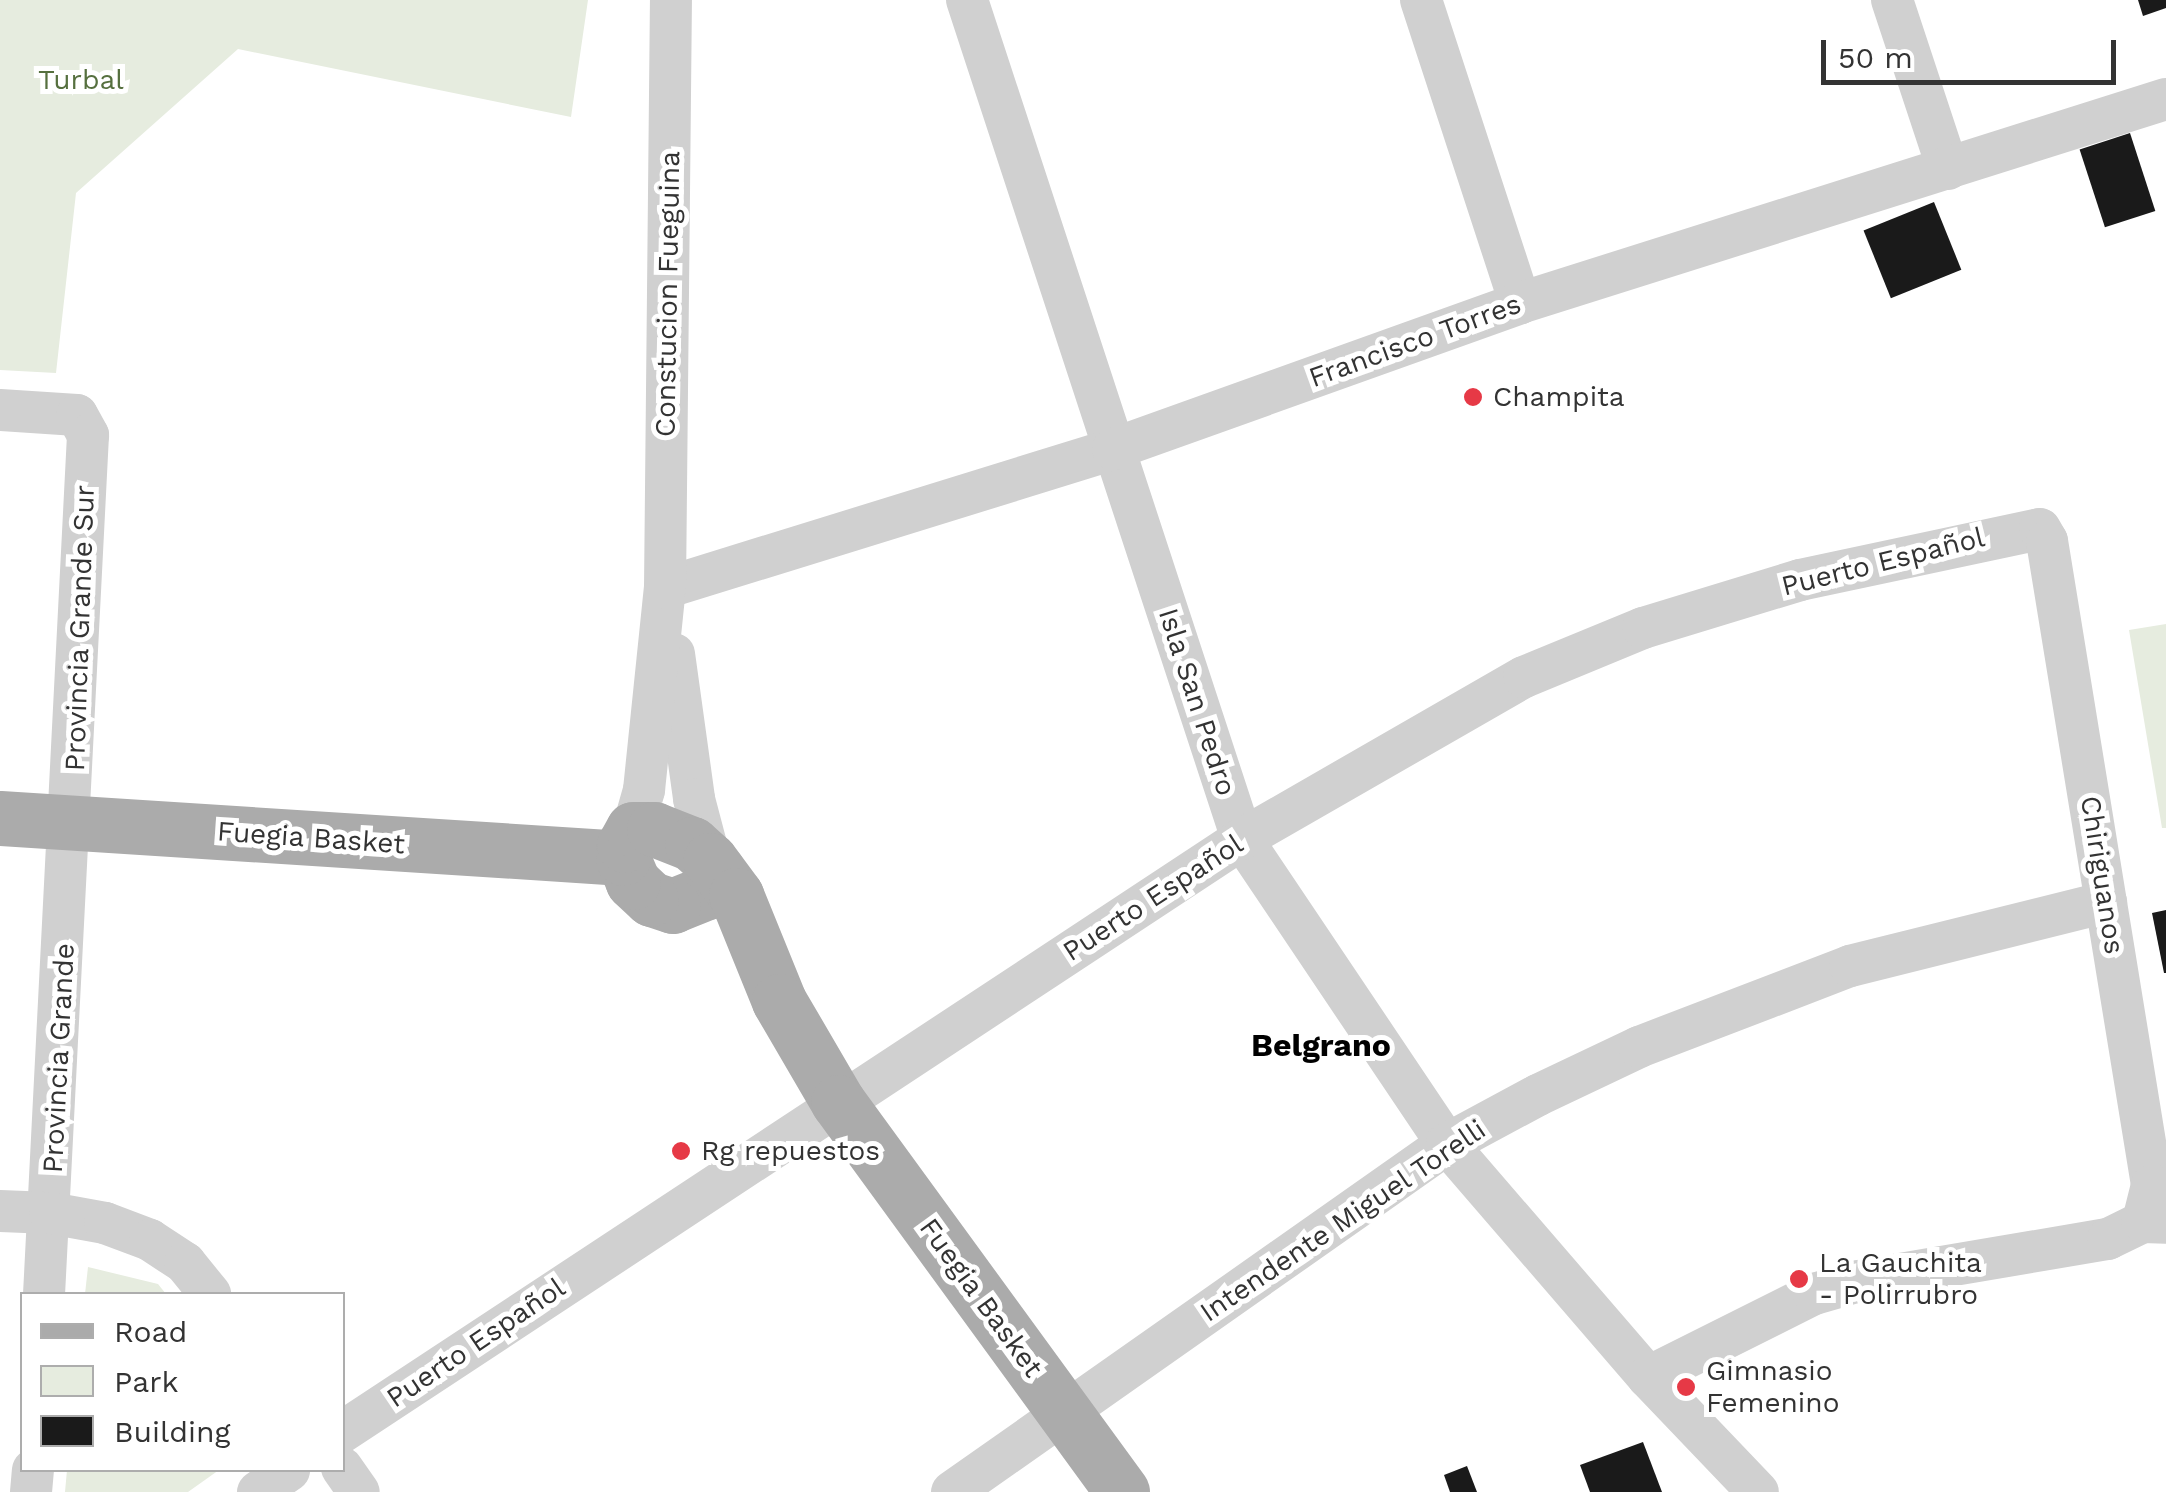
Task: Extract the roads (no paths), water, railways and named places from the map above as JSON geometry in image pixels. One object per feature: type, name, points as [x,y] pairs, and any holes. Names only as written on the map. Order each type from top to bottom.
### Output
[{"type":"main road","name":"Fuegia Basket","points":[[0,818],[628,844]]},
{"type":"main road","points":[[654,829],[673,836],[714,865],[707,892],[672,906],[651,899],[632,882],[628,844],[654,829]]},
{"type":"main road","name":"Fuegia Basket","points":[[714,865],[736,894],[779,1001],[838,1102],[1122,1492]]},
{"type":"main road","name":"Fuegia Basket","points":[[672,906],[726,948],[779,1001]]},
{"type":"street","name":"Constucion Fueguina","points":[[666,588],[671,0]]},
{"type":"street","name":"Isla San Pedro","points":[[967,0],[1242,839],[1447,1144],[1648,1377],[1758,1492]]},
{"type":"street","points":[[1421,0],[1520,303]]},
{"type":"street","points":[[1892,0],[1948,169]]},
{"type":"street","name":"Francisco Torres","points":[[666,588],[1113,449],[1520,303],[2166,99]]},
{"type":"street","name":"Provincia Grande Sur","points":[[0,410],[77,415],[88,434],[72,822]]},
{"type":"street","name":"Puerto Español","points":[[345,1430],[1242,839],[1524,678],[1643,628],[1800,580],[2040,529]]},
{"type":"street","name":"Chiriguanos","points":[[2040,529],[2047,541],[2152,1186],[2154,1222]]},
{"type":"street","points":[[628,844],[644,790],[666,588]]},
{"type":"street","points":[[666,588],[694,799],[714,865]]},
{"type":"street","name":"Provincia Grande","points":[[44,1292],[72,822]]},
{"type":"street","name":"Intendente Miguel Torelli","points":[[952,1492],[1447,1144],[1638,1047],[1754,999],[1850,966],[2106,902]]},
{"type":"street","points":[[0,1210],[50,1213],[105,1224],[150,1240],[186,1262],[208,1292]]},
{"type":"street","points":[[1648,1377],[1814,1294],[1859,1281],[2108,1239],[2154,1222]]},
{"type":"street","points":[[258,1492],[286,1472]]},
{"type":"place","name":"Champita","points":[[1473,397]]},
{"type":"place","name":"Rg repuestos","points":[[681,1151]]},
{"type":"place","name":"La Gauchita - Polirrubro","points":[[1799,1279]]},
{"type":"place","name":"Gimnasio Femenino","points":[[1686,1387]]},
{"type":"district","name":"Belgrano","points":[[1321,1045]]},
{"type":"park label","name":"Turbal","points":[[81,80]]}]
